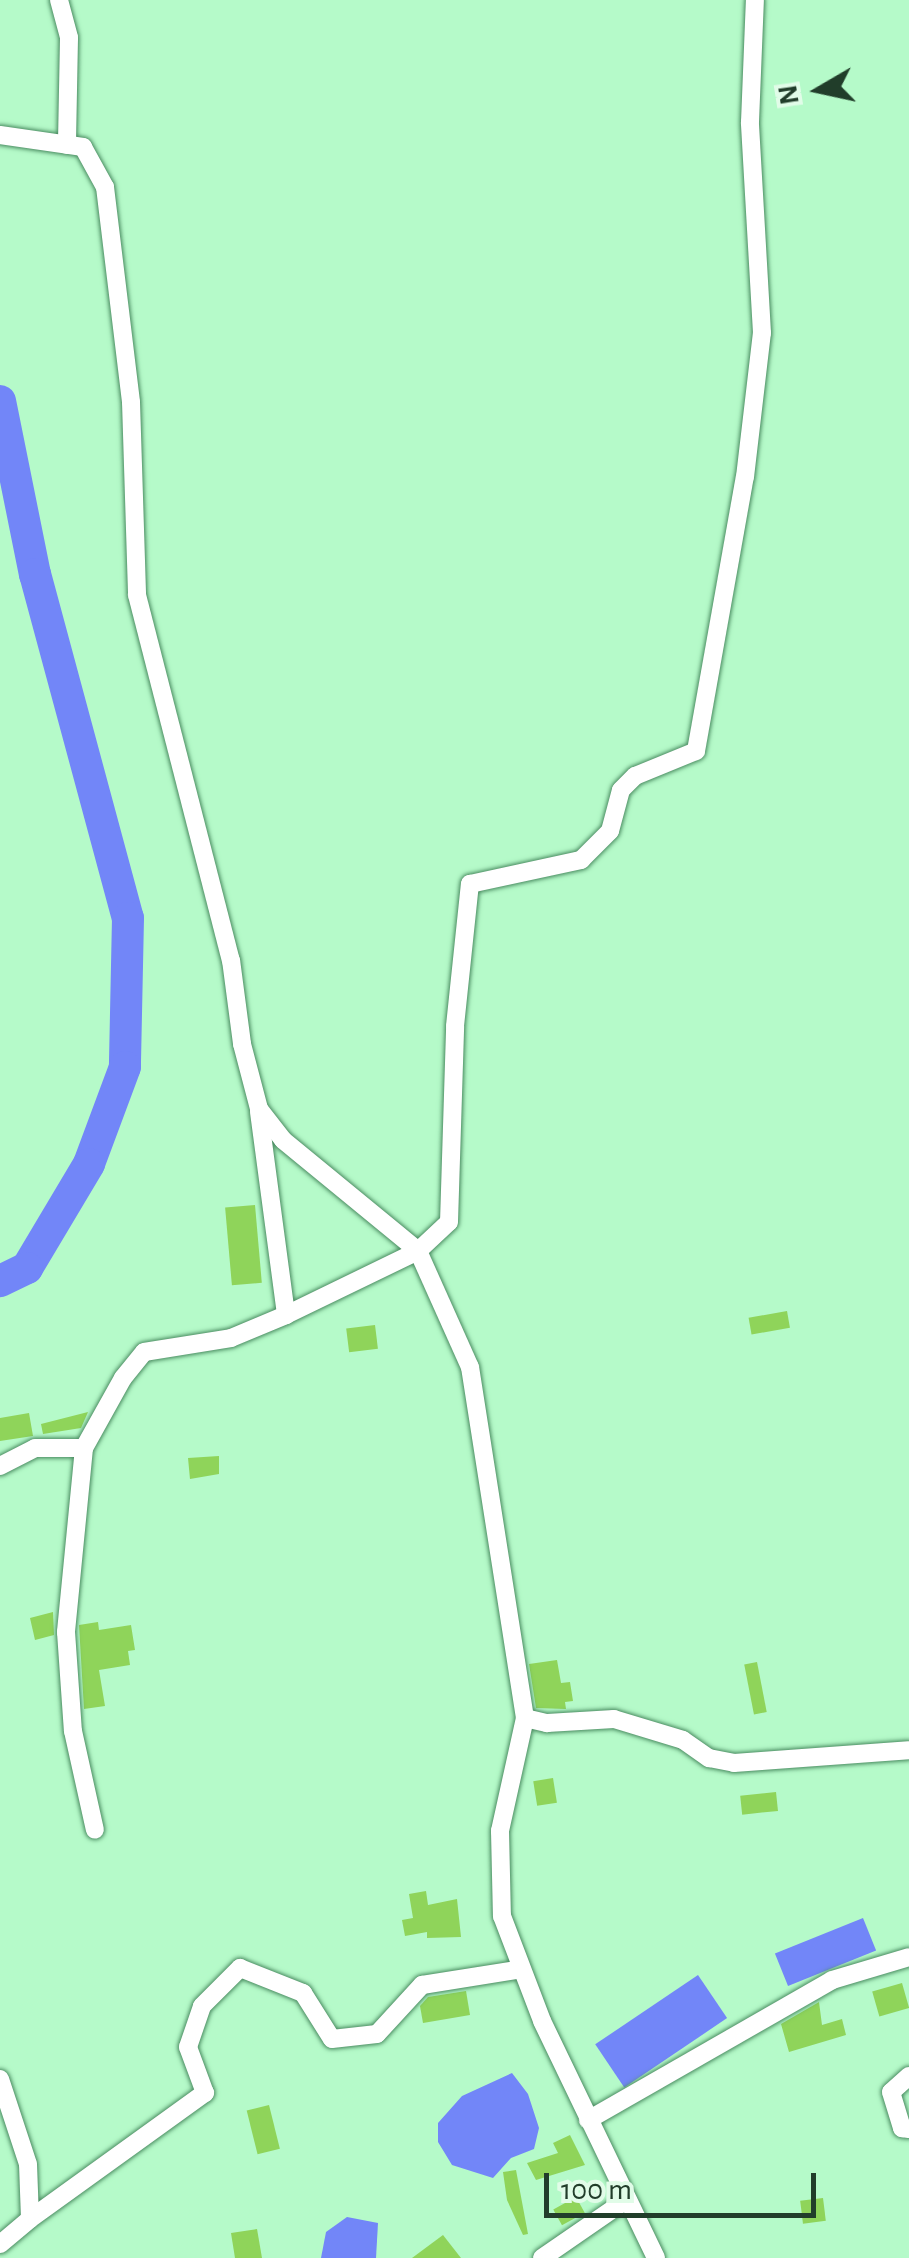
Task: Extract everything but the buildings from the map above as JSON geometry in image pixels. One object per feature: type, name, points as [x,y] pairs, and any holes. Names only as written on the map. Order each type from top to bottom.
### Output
[{"type":"street","points":[[59,0],[69,38],[67,145]]},
{"type":"street","points":[[95,1830],[73,1731],[66,1632],[84,1448],[123,1378],[144,1352],[231,1338],[286,1315],[418,1251],[449,1222],[455,1026],[470,884],[581,860],[610,831],[621,790],[634,776],[696,751],[745,477],[762,333],[750,122],[754,0]]},
{"type":"street","points":[[1,135],[83,147],[105,187],[131,402],[138,595],[231,960],[242,1044],[259,1110],[286,1315]]},
{"type":"street","points":[[259,1110],[283,1140],[418,1251],[470,1368],[525,1718],[500,1831],[502,1916],[588,2120],[656,2258]]},
{"type":"street","points":[[0,1466],[35,1448],[84,1448]]},
{"type":"street","points":[[525,1718],[546,1723],[614,1719],[682,1740],[709,1758],[734,1762],[909,1750]]},
{"type":"street","points":[[588,2120],[832,1980],[909,1957]]},
{"type":"street","points":[[0,2244],[204,2092],[188,2048],[202,2006],[240,1968],[302,1993],[332,2039],[377,2034],[422,1985],[522,1969]]},
{"type":"street","points":[[909,2076],[891,2092],[902,2128],[909,2128]]},
{"type":"street","points":[[0,2080],[28,2164],[30,2219]]},
{"type":"street","points":[[542,2258],[626,2200]]},
{"type":"water","points":[[863,1918],[876,1950],[788,1986],[775,1954]]},
{"type":"water","points":[[698,1975],[727,2018],[624,2087],[595,2044]]},
{"type":"water","points":[[512,2073],[528,2094],[539,2128],[534,2149],[511,2158],[493,2178],[452,2165],[438,2142],[438,2123],[462,2096]]},
{"type":"water","points":[[347,2217],[378,2223],[376,2258],[321,2258],[326,2232]]},
{"type":"waterway","points":[[0,401],[35,574],[128,918],[125,1067],[89,1164],[27,1268],[0,1281]]}]
